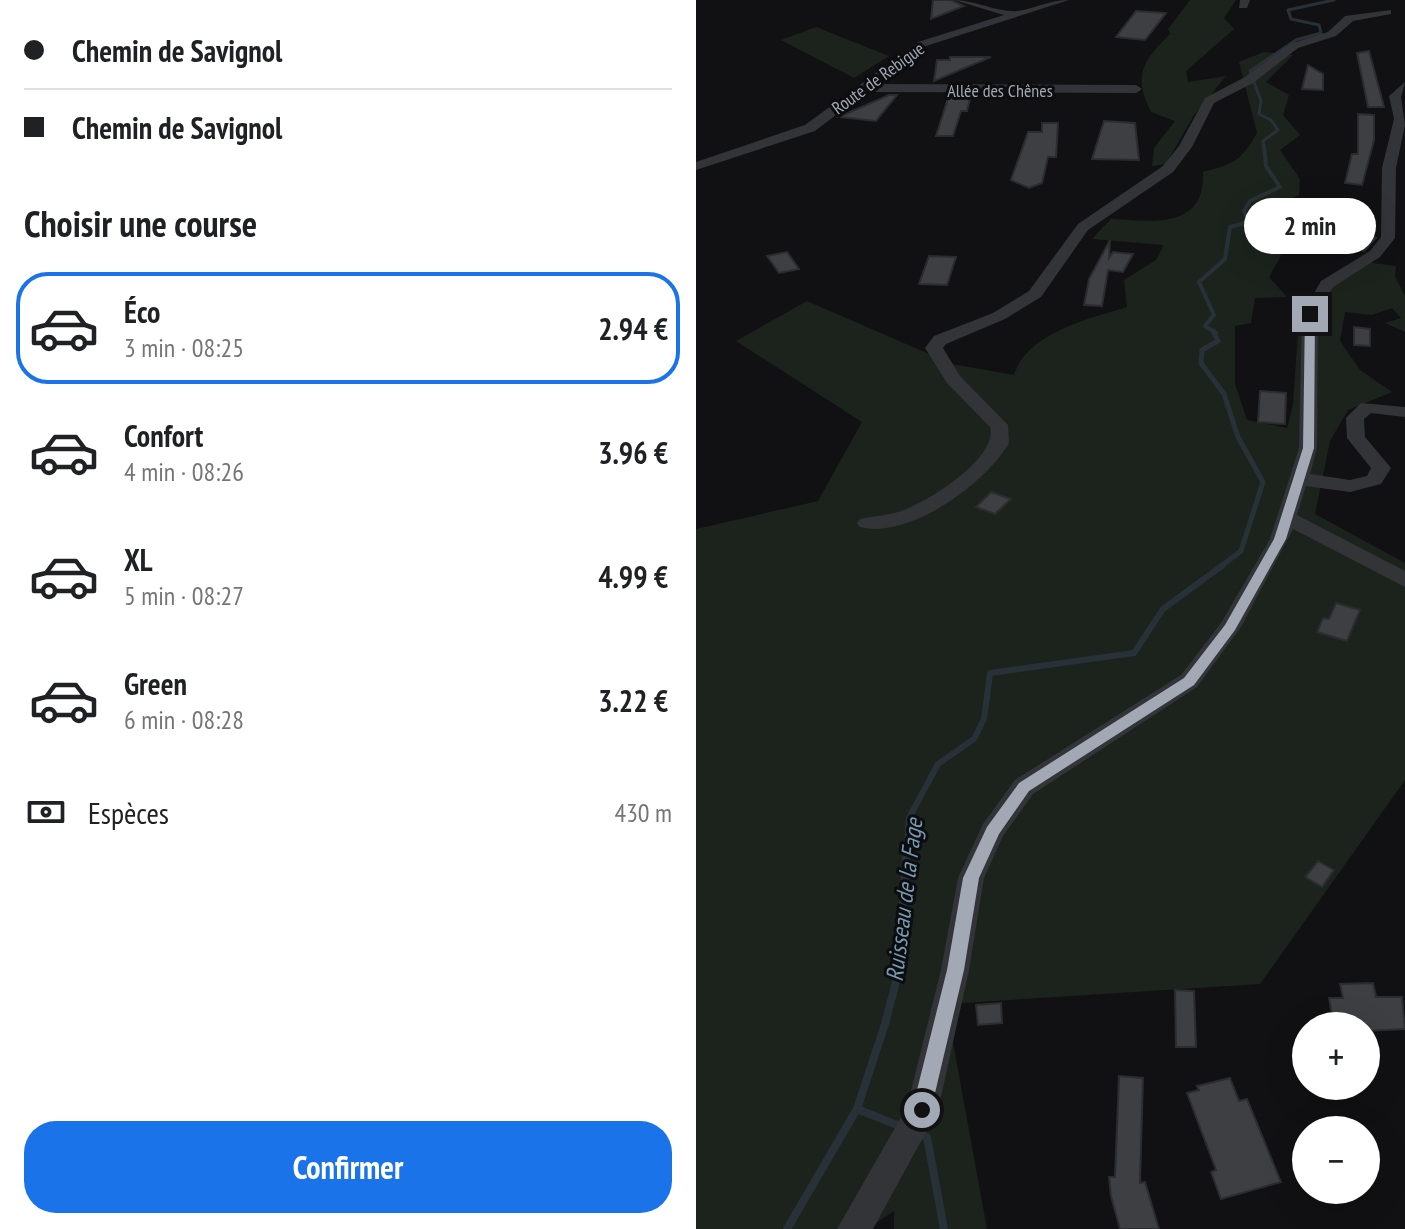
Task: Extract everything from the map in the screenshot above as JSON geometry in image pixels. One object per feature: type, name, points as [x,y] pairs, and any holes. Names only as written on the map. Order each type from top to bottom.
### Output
[{"type":"street","points":[[959,0],[1019,16]]},
{"type":"street","name":"Route de Rebigue","points":[[696,166],[794,135],[922,44],[1064,0]]},
{"type":"street","points":[[867,523],[890,521],[930,505],[991,457],[1002,435],[999,425],[953,379],[934,348],[940,340],[999,316],[1035,294],[1083,227],[1168,169],[1185,147],[1209,101],[1252,77],[1294,46],[1332,34],[1337,25],[1351,16],[1392,12],[1371,0]]},
{"type":"street","points":[[854,1229],[914,1128],[955,970],[971,878],[992,831],[1024,787],[1189,681],[1230,627],[1289,519],[1308,448],[1310,314],[1327,284],[1375,254],[1388,238],[1389,168],[1400,119],[1395,96],[1405,86]]},
{"type":"street","name":"Allée des Chênes","points":[[864,88],[1136,89]]},
{"type":"street","points":[[1300,479],[1350,486],[1374,480],[1381,468],[1356,438],[1355,418],[1367,407],[1405,412]]},
{"type":"street","points":[[1289,519],[1405,580]]},
{"type":"shaded area","points":[[1190,0],[1236,0],[1224,18],[1234,29],[1186,71],[1188,82],[1226,76],[1194,115],[1166,164],[1152,166],[1154,148],[1175,121],[1151,112],[1142,88],[1143,70]]},
{"type":"shaded area","points":[[816,27],[889,56],[854,78],[781,40]]},
{"type":"shaded area","points":[[1264,52],[1293,55],[1266,82],[1289,95],[1283,115],[1300,135],[1280,150],[1300,179],[1299,195],[1270,208],[1266,225],[1281,256],[1269,277],[1287,297],[1255,298],[1251,323],[1235,326],[1235,384],[1247,420],[1287,428],[1293,405],[1299,317],[1316,291],[1366,262],[1396,266],[1395,276],[1405,296],[1405,332],[1385,323],[1401,318],[1392,308],[1372,315],[1345,312],[1340,341],[1360,370],[1392,392],[1348,410],[1330,441],[1315,514],[1405,563],[1405,780],[1260,984],[946,1004],[987,1229],[894,1229],[894,1211],[867,1229],[696,1229],[696,529],[818,501],[862,422],[736,341],[807,301],[952,364],[1014,375],[1021,360],[1046,338],[1079,322],[1127,307],[1124,280],[1156,260],[1164,245],[1092,239],[1111,219],[1159,220],[1186,213],[1201,191],[1203,172],[1229,164],[1241,156],[1257,133],[1239,62]]},
{"type":"building","points":[[933,0],[951,0],[964,6],[931,19]]},
{"type":"building","points":[[1136,11],[1166,13],[1145,40],[1116,37]]},
{"type":"building","points":[[1369,51],[1384,107],[1368,107],[1357,53]]},
{"type":"building","points":[[950,57],[991,57],[934,81],[937,60],[950,60]]},
{"type":"building","points":[[1308,65],[1323,74],[1323,90],[1302,89]]},
{"type":"building","points":[[889,95],[897,95],[876,121],[839,117]]},
{"type":"building","points":[[949,95],[971,95],[967,111],[961,111],[953,136],[936,136]]},
{"type":"building","points":[[1358,114],[1374,115],[1374,140],[1362,185],[1345,183],[1352,154],[1358,154]]},
{"type":"building","points":[[1104,121],[1135,123],[1139,160],[1092,159]]},
{"type":"building","points":[[1042,123],[1058,123],[1056,157],[1048,157],[1042,183],[1029,188],[1011,180],[1028,132],[1042,132]]},
{"type":"building","points":[[1355,225],[1376,238],[1364,251],[1337,246]]},
{"type":"building","points":[[1110,240],[1109,258],[1113,252],[1133,254],[1123,272],[1108,270],[1102,306],[1084,305],[1089,279]]},
{"type":"building","points":[[787,252],[799,269],[779,273],[767,256]]},
{"type":"building","points":[[929,256],[956,257],[947,285],[919,284]]},
{"type":"building","points":[[1354,327],[1370,329],[1370,346],[1354,345]]},
{"type":"building","points":[[1260,391],[1286,393],[1285,424],[1258,422]]},
{"type":"building","points":[[991,492],[1011,499],[995,514],[976,507]]},
{"type":"building","points":[[1336,603],[1360,610],[1347,641],[1317,632],[1323,618],[1329,619]]},
{"type":"building","points":[[1318,861],[1334,870],[1322,887],[1305,877]]},
{"type":"building","points":[[1373,983],[1376,997],[1402,997],[1405,1029],[1380,1030],[1380,1012],[1332,1012],[1329,998],[1343,998],[1340,984]]},
{"type":"building","points":[[1175,990],[1194,991],[1196,1047],[1176,1047]]},
{"type":"building","points":[[1001,1003],[1002,1023],[978,1025],[976,1005]]},
{"type":"building","points":[[1119,1076],[1143,1078],[1140,1183],[1145,1182],[1159,1229],[1120,1229],[1111,1196],[1109,1177],[1115,1177]]},
{"type":"building","points":[[1230,1078],[1239,1101],[1247,1099],[1281,1182],[1221,1199],[1211,1172],[1216,1170],[1187,1093],[1199,1090],[1197,1086]]},
{"type":"waterway","name":"Ruisseau de la Fage","points":[[1264,148],[1263,141],[1278,130],[1271,120],[1259,114],[1261,101],[1250,71],[1296,40],[1321,33],[1319,25],[1291,19],[1288,10],[1334,0]]},
{"type":"waterway","name":"Ruisseau de la Fage","points":[[1213,331],[1205,326],[1214,315],[1199,282],[1225,259],[1230,227],[1249,222],[1244,211],[1250,201],[1280,187],[1266,166],[1264,146]]},
{"type":"waterway","name":"Ruisseau de la Fage","points":[[1213,331],[1218,341],[1202,350],[1201,363],[1224,394],[1238,437],[1263,482],[1241,551],[1220,567]]},
{"type":"waterway","name":"Ruisseau de la Fage","points":[[906,860],[909,818],[938,764],[974,739],[984,719],[990,673],[1134,653],[1163,609],[1223,565]]},
{"type":"waterway","name":"Ruisseau de la Fage","points":[[857,1109],[898,974],[906,858]]},
{"type":"waterway","name":"Ruisseau de la Fage","points":[[787,1229],[857,1109]]},
{"type":"waterway","points":[[857,1109],[902,1127]]},
{"type":"waterway","points":[[917,1133],[927,1137],[944,1229]]},
{"type":"route","points":[[922,1110],[955,970],[971,878],[992,831],[1024,787],[1189,681],[1230,627],[1280,539],[1289,519],[1308,448],[1310,314]]}]
